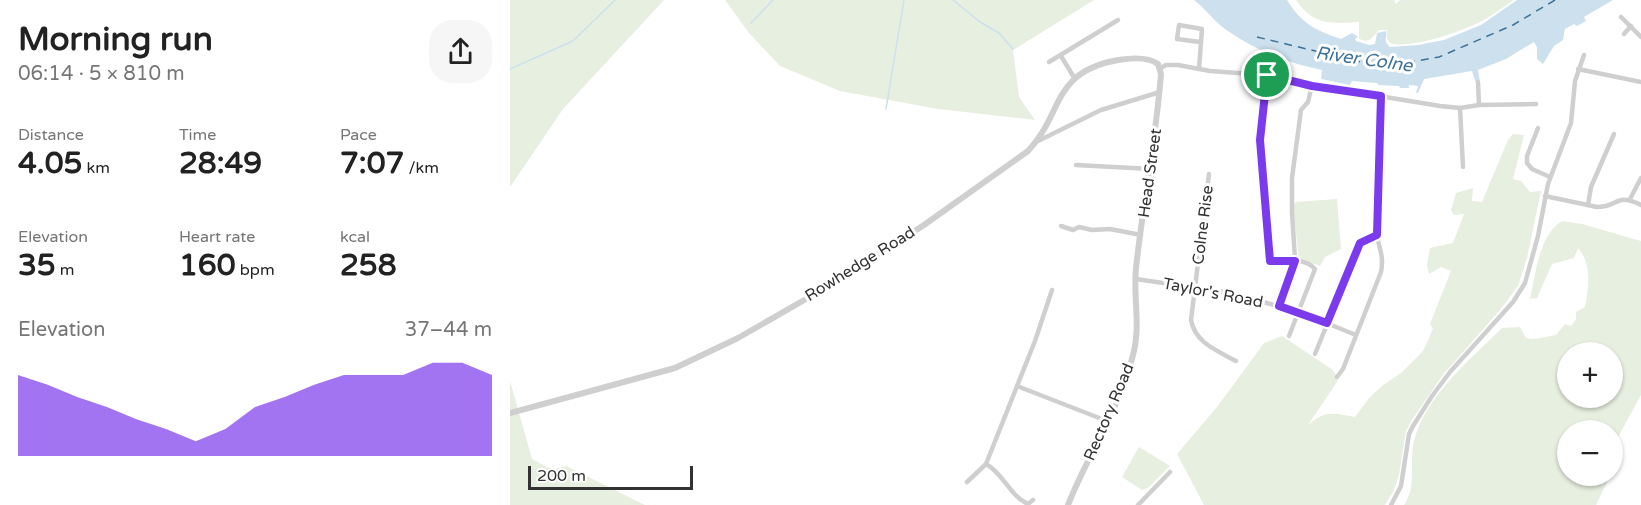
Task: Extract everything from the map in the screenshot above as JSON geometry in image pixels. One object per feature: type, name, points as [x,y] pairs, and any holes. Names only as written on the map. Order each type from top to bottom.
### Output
[{"type":"street","points":[[1621,17],[1641,37]]},
{"type":"street","points":[[1050,62],[1118,20]]},
{"type":"street","points":[[1199,69],[1202,29],[1179,26],[1177,39],[1200,42]]},
{"type":"street","points":[[1624,34],[1631,26]]},
{"type":"street","points":[[1391,505],[1401,486],[1409,435],[1413,426],[1450,372],[1513,303],[1525,283],[1538,236],[1550,177],[1571,123],[1575,81],[1584,55]]},
{"type":"street","points":[[1060,56],[1075,80]]},
{"type":"street","name":"Rowhedge Road","points":[[510,413],[675,368],[738,338],[820,291],[924,225],[1028,151],[1038,141],[1060,96],[1075,80],[1099,65],[1126,58],[1148,59],[1161,68]]},
{"type":"street","points":[[1161,68],[1170,65],[1267,75],[1312,86],[1425,105],[1460,108],[1479,105],[1536,104]]},
{"type":"street","name":"Head Street","points":[[1136,279],[1160,92],[1161,68]]},
{"type":"street","points":[[1578,69],[1641,82]]},
{"type":"street","points":[[1267,75],[1260,140],[1270,261],[1295,261],[1311,264],[1315,268],[1289,336]]},
{"type":"street","points":[[1478,82],[1479,105]]},
{"type":"street","points":[[1279,306],[1295,261],[1292,178],[1301,110],[1308,102],[1312,86]]},
{"type":"street","points":[[1038,141],[1101,110],[1160,92]]},
{"type":"street","points":[[1337,377],[1381,272],[1382,252],[1377,235],[1381,96]]},
{"type":"street","points":[[1460,108],[1463,168]]},
{"type":"street","points":[[1539,128],[1527,156],[1527,163],[1550,177]]},
{"type":"street","points":[[1588,205],[1591,187],[1614,134]]},
{"type":"street","points":[[1076,165],[1150,169]]},
{"type":"street","name":"Colne Rise","points":[[1209,174],[1191,313],[1194,330],[1206,344],[1236,361]]},
{"type":"street","points":[[1630,199],[1641,178]]},
{"type":"street","points":[[1545,196],[1601,207],[1620,199],[1630,199],[1641,205]]},
{"type":"street","points":[[1061,226],[1073,230],[1079,227],[1092,230],[1110,229],[1141,235]]},
{"type":"street","points":[[1315,354],[1360,243],[1377,235]]},
{"type":"street","name":"Taylor's Road","points":[[1136,279],[1231,293],[1299,312],[1356,335]]},
{"type":"street","name":"Rectory Road","points":[[1068,505],[1129,370],[1134,352],[1138,314],[1136,279]]},
{"type":"street","points":[[967,482],[986,464],[1052,290]]},
{"type":"street","points":[[1017,386],[1107,421]]},
{"type":"street","points":[[986,464],[1018,499],[1030,503]]},
{"type":"street","points":[[1138,505],[1170,472]]},
{"type":"green space","points":[[510,0],[664,0],[563,109],[510,187]]},
{"type":"green space","points":[[725,0],[1094,0],[1013,50],[1019,97],[1035,120],[938,109],[840,91],[780,66],[749,33]]},
{"type":"green space","points":[[1296,0],[1394,0],[1396,4],[1400,0],[1514,0],[1486,19],[1462,30],[1422,42],[1399,44],[1390,43],[1387,39],[1387,30],[1379,30],[1366,41],[1359,39],[1359,22],[1323,21],[1309,14]]},
{"type":"green space","points":[[1513,134],[1524,135],[1513,179],[1521,181],[1530,192],[1541,191],[1527,258],[1518,286],[1442,376],[1412,420],[1406,431],[1399,475],[1394,490],[1385,505],[1204,505],[1177,454],[1217,407],[1264,343],[1282,336],[1333,370],[1337,377],[1337,382],[1308,425],[1319,417],[1330,414],[1355,417],[1369,398],[1401,373],[1423,351],[1433,329],[1430,324],[1451,271],[1441,267],[1429,274],[1427,265],[1430,248],[1453,243],[1464,214],[1454,215],[1451,210],[1456,193],[1473,188],[1472,201],[1482,202],[1508,140]]},
{"type":"green space","points":[[1337,199],[1341,249],[1325,257],[1320,266],[1299,259],[1293,206],[1296,202]]},
{"type":"green space","points":[[1562,221],[1582,224],[1641,241],[1641,395],[1623,428],[1623,420],[1557,420],[1557,486],[1605,486],[1596,505],[1404,505],[1412,482],[1414,441],[1420,424],[1428,408],[1450,379],[1502,328],[1520,327],[1526,338],[1530,339],[1556,335],[1565,324],[1571,326],[1576,319],[1576,312],[1585,307],[1588,284],[1587,268],[1586,261],[1578,248],[1574,258],[1552,264],[1537,298],[1530,299],[1539,256],[1548,236]]},
{"type":"green space","points":[[510,381],[532,459],[553,470],[566,466],[645,505],[510,505]]},
{"type":"green space","points":[[1139,447],[1170,466],[1148,488],[1142,490],[1122,477]]},
{"type":"water","name":"River Colne","points":[[1194,0],[1287,0],[1304,21],[1324,32],[1341,39],[1352,33],[1358,37],[1356,41],[1369,45],[1375,44],[1377,33],[1386,31],[1386,40],[1390,47],[1444,40],[1481,25],[1517,0],[1613,0],[1584,17],[1586,21],[1565,29],[1563,40],[1554,46],[1543,64],[1537,59],[1537,47],[1534,42],[1506,59],[1478,70],[1480,82],[1476,83],[1472,71],[1424,79],[1416,93],[1418,86],[1409,85],[1409,88],[1400,88],[1399,86],[1352,81],[1350,85],[1321,79],[1322,70],[1269,54],[1232,34]]},
{"type":"waterway","points":[[510,69],[573,41],[615,0]]},
{"type":"waterway","points":[[751,23],[773,0]]},
{"type":"waterway","points":[[886,109],[904,0]]},
{"type":"waterway","points":[[953,0],[980,22],[999,33],[1013,49]]},
{"type":"ferry route","points":[[1257,37],[1382,67],[1439,57],[1513,25],[1555,0]]},
{"type":"route","points":[[1267,75],[1312,86],[1381,96],[1377,235],[1360,243],[1327,323],[1279,306],[1295,261],[1270,261],[1260,140],[1267,75]]}]
